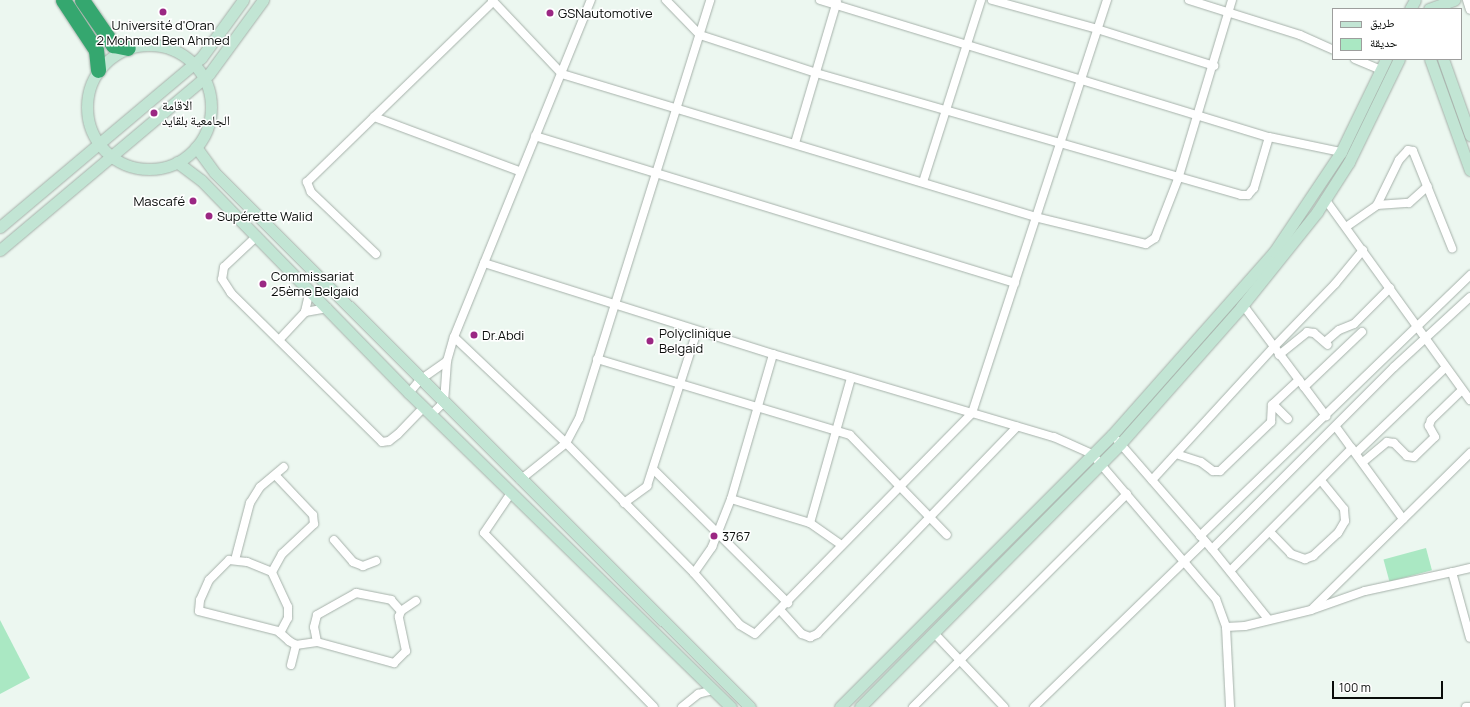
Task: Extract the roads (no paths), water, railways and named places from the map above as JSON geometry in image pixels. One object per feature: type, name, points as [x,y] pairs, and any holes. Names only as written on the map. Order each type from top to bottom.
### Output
[{"type":"highway","points":[[62,0],[96,50],[100,59],[98,70]]},
{"type":"highway","points":[[82,0],[113,45],[128,48]]},
{"type":"main road","points":[[0,227],[195,64],[243,0]]},
{"type":"main road","points":[[0,250],[110,155],[205,78],[263,0]]},
{"type":"main road","points":[[1432,8],[1454,0]]},
{"type":"main road","points":[[164,46],[195,64],[205,78],[211,114],[208,126],[196,148],[177,162],[148,169],[133,167],[110,155],[99,144],[91,130],[87,107],[91,84],[98,70],[112,57],[128,48],[164,46]]},
{"type":"main road","points":[[840,707],[1112,435],[1274,252],[1341,152],[1386,60]]},
{"type":"main road","points":[[860,707],[1102,463],[1243,305],[1325,199],[1349,162],[1400,60]]},
{"type":"main road","points":[[1430,60],[1470,170]]},
{"type":"main road","points":[[1443,60],[1470,134]]},
{"type":"main road","points":[[196,148],[215,173],[420,380],[444,402],[520,480],[750,707]]},
{"type":"main road","points":[[177,162],[201,180],[519,501],[731,707]]},
{"type":"street","points":[[257,236],[224,267],[222,279],[231,293],[382,442],[389,441],[428,410],[444,402],[447,361],[454,337],[519,171],[562,74],[591,0]]},
{"type":"street","points":[[666,0],[700,34],[816,73],[1061,143],[1178,179],[1248,195],[1269,137]]},
{"type":"street","points":[[520,480],[566,443],[579,419],[596,359],[710,0]]},
{"type":"street","points":[[820,0],[837,2],[967,46],[1269,137],[1341,152]]},
{"type":"street","points":[[923,182],[948,111],[980,0]]},
{"type":"street","points":[[992,0],[1097,29],[1214,66]]},
{"type":"street","points":[[454,337],[566,443],[694,573],[740,625],[755,634],[788,603],[841,545],[972,413],[1107,0]]},
{"type":"street","points":[[1189,0],[1228,12],[1332,50]]},
{"type":"street","points":[[376,254],[307,185],[492,1],[562,74],[1035,217],[1149,243],[1155,238],[1178,179],[1197,115],[1214,66],[1232,0]]},
{"type":"street","points":[[1467,0],[1470,10]]},
{"type":"street","points":[[794,143],[837,2]]},
{"type":"street","points":[[1357,60],[1381,70]]},
{"type":"street","points":[[374,117],[519,171]]},
{"type":"street","points":[[535,136],[655,175],[1015,283]]},
{"type":"street","points":[[1346,228],[1378,205],[1400,160],[1408,150],[1416,156],[1452,248]]},
{"type":"street","points":[[1378,205],[1403,205],[1428,186]]},
{"type":"street","points":[[1325,199],[1427,338],[1470,400]]},
{"type":"street","points":[[1152,480],[1274,347],[1335,284],[1363,250]]},
{"type":"street","points":[[484,263],[614,306],[851,378],[1054,437],[1092,454],[1102,463],[1216,599],[1226,627],[1230,707]]},
{"type":"street","points":[[1034,707],[1183,560],[1202,538],[1470,274]]},
{"type":"street","points":[[1280,355],[1307,332],[1314,333],[1327,344],[1339,330],[1354,324],[1390,288]]},
{"type":"street","points":[[279,340],[305,312],[310,290]]},
{"type":"street","points":[[1212,549],[1470,297]]},
{"type":"street","points":[[1243,305],[1326,416]]},
{"type":"street","points":[[305,312],[328,308]]},
{"type":"street","points":[[624,503],[648,486],[696,331]]},
{"type":"street","points":[[1304,387],[1362,332]]},
{"type":"street","points":[[694,573],[717,534],[731,500],[756,408],[773,354]]},
{"type":"street","points":[[596,359],[679,383],[835,433],[843,432],[855,438],[931,516],[947,535]]},
{"type":"street","points":[[410,392],[420,380],[447,361]]},
{"type":"street","points":[[1230,571],[1321,481],[1446,367]]},
{"type":"street","points":[[810,523],[851,378]]},
{"type":"street","points":[[1176,454],[1201,462],[1213,471],[1220,471],[1270,422],[1273,404],[1299,380]]},
{"type":"street","points":[[1363,462],[1387,442],[1394,443],[1407,456],[1414,457],[1435,437],[1430,426],[1431,420],[1462,390]]},
{"type":"street","points":[[1273,404],[1288,419]]},
{"type":"street","points":[[780,611],[802,634],[810,637],[817,634],[1017,427]]},
{"type":"street","points":[[1336,427],[1404,519]]},
{"type":"street","points":[[1112,435],[1212,549],[1268,619]]},
{"type":"street","points":[[1311,610],[1470,453]]},
{"type":"street","points":[[235,560],[250,503],[260,487],[284,467]]},
{"type":"street","points":[[654,470],[788,603]]},
{"type":"street","points":[[272,572],[282,554],[314,524],[313,515],[275,475]]},
{"type":"street","points":[[1270,532],[1291,554],[1305,559],[1313,556],[1338,533],[1345,520],[1344,510],[1321,481]]},
{"type":"street","points":[[511,493],[503,508],[484,533],[654,707]]},
{"type":"street","points":[[913,707],[1127,494]]},
{"type":"street","points":[[731,500],[810,523],[841,545]]},
{"type":"street","points":[[503,508],[519,501]]},
{"type":"street","points":[[334,540],[353,562],[363,566],[376,561]]},
{"type":"street","points":[[280,633],[288,618],[288,607],[272,572],[261,566],[229,560],[209,580],[200,600],[199,611],[280,633],[296,645],[317,642],[394,663],[406,651],[399,617],[401,611],[416,601]]},
{"type":"street","points":[[1226,627],[1245,626],[1268,619],[1311,610],[1365,591],[1470,568]]},
{"type":"street","points":[[1452,572],[1470,638]]},
{"type":"street","points":[[317,642],[314,628],[317,615],[356,593],[391,600],[401,611]]},
{"type":"street","points":[[934,633],[1004,707]]},
{"type":"street","points":[[291,665],[296,645]]},
{"type":"street","points":[[698,694],[701,678]]},
{"type":"street","points":[[682,707],[698,694],[713,690]]},
{"type":"place","name":"Université d'Oran 2 Mohmed Ben Ahmed","points":[[163,12]]},
{"type":"place","name":"GSNautomotive","points":[[550,13]]},
{"type":"place","name":"الاقامة الجامعية بلقايد","points":[[154,113]]},
{"type":"place","name":"Mascafé","points":[[193,201]]},
{"type":"place","name":"Supérette Walid","points":[[209,216]]},
{"type":"place","name":"Commissariat 25ème Belgaid","points":[[263,284]]},
{"type":"place","name":"Dr.Abdi","points":[[474,335]]},
{"type":"place","name":"Polyclinique Belgaid","points":[[650,341]]},
{"type":"place","name":"3767","points":[[714,536]]}]
